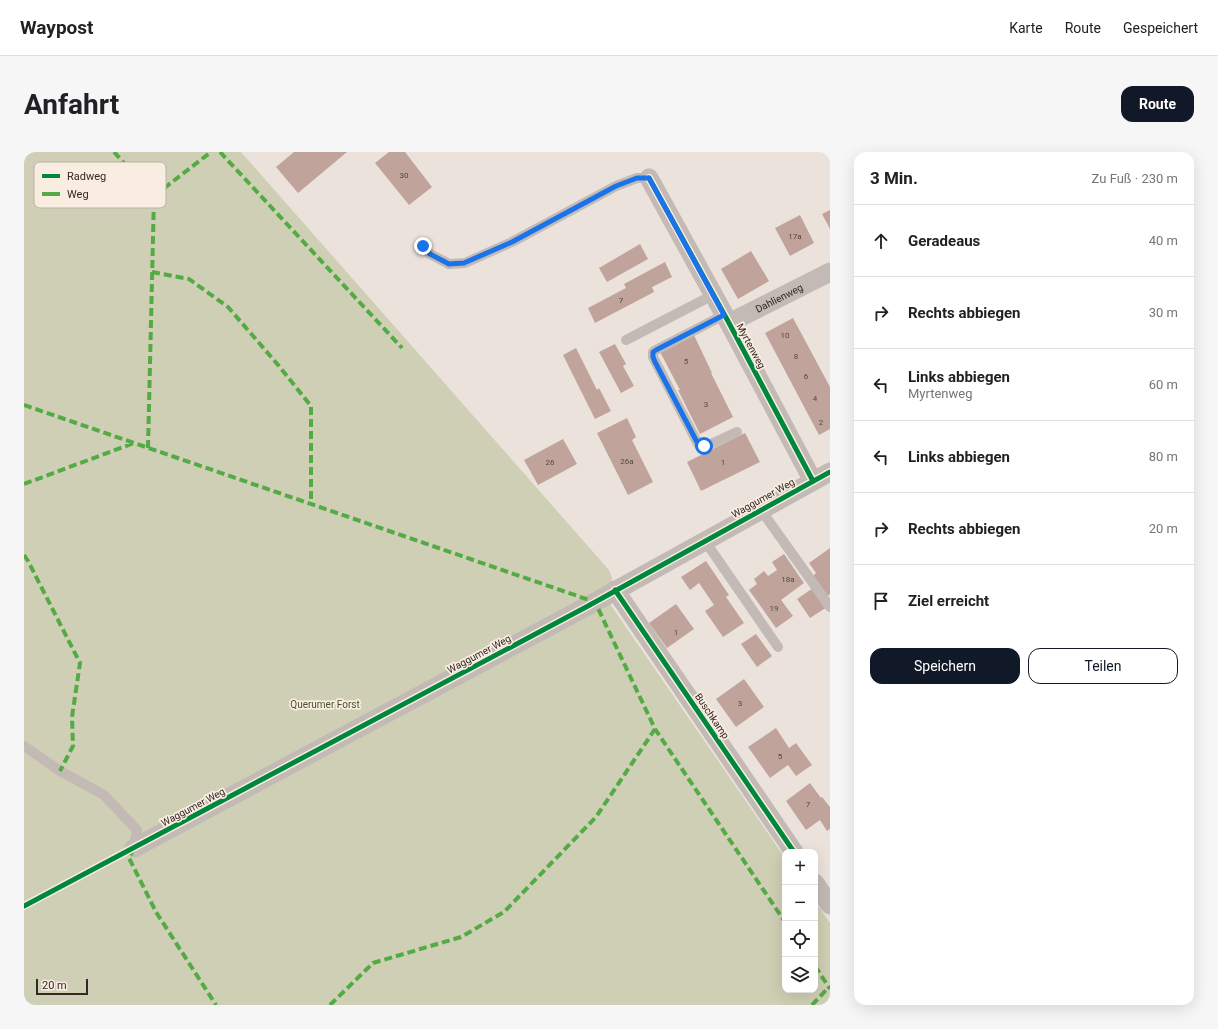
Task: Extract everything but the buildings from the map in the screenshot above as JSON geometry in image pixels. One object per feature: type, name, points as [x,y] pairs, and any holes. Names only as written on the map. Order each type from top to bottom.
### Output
[{"type":"street","name":"Myrtenweg","points":[[649,178],[813,480]]},
{"type":"street","name":"Dahlienweg","points":[[726,319],[830,272]]},
{"type":"street","name":"Waggumer Weg","points":[[134,848],[588,606],[813,480],[830,472]]},
{"type":"street","name":"Buschkamp","points":[[615,590],[792,849]]},
{"type":"street","points":[[816,885],[830,905]]},
{"type":"lane","points":[[423,246],[430,254],[449,264],[464,263],[512,242],[616,186],[637,178],[649,178]]},
{"type":"lane","points":[[626,340],[713,295]]},
{"type":"lane","points":[[726,319],[656,350],[653,352],[653,357],[698,444],[701,446],[709,445],[737,432]]},
{"type":"lane","points":[[761,510],[830,607]]},
{"type":"lane","points":[[705,540],[778,647]]},
{"type":"lane","points":[[24,746],[60,771],[104,795],[137,830],[134,848]]},
{"type":"green space","name":"Querumer Forst","points":[[24,152],[241,152],[609,570],[612,577],[610,604],[782,854],[782,993],[818,993],[818,905],[830,923],[830,1005],[24,1005]]},
{"type":"marked path","points":[[114,152],[123,162]]},
{"type":"marked path","points":[[166,187],[211,152]]},
{"type":"marked path","points":[[220,152],[402,348]]},
{"type":"marked path","points":[[148,448],[154,208]]},
{"type":"marked path","points":[[152,272],[189,279],[228,307],[311,406],[311,504]]},
{"type":"marked path","points":[[24,405],[595,602],[655,729],[784,921]]},
{"type":"marked path","points":[[24,484],[134,443]]},
{"type":"marked path","points":[[24,555],[80,663],[72,717],[73,746],[60,771]]},
{"type":"marked path","points":[[330,1005],[373,963],[461,937],[504,912],[596,817],[655,729]]},
{"type":"marked path","points":[[134,848],[129,858],[156,912],[216,1005]]},
{"type":"marked path","points":[[818,971],[830,989]]},
{"type":"marked path","points":[[812,1005],[829,987]]},
{"type":"cycle path","points":[[649,178],[729,323],[813,481]]},
{"type":"cycle path","points":[[24,906],[588,606],[830,472]]},
{"type":"cycle path","points":[[615,590],[792,849]]},
{"type":"route","points":[[423,246],[430,254],[449,264],[464,263],[512,242],[616,186],[637,178],[649,178],[724,315],[653,352],[655,362],[698,444],[704,446]]}]
